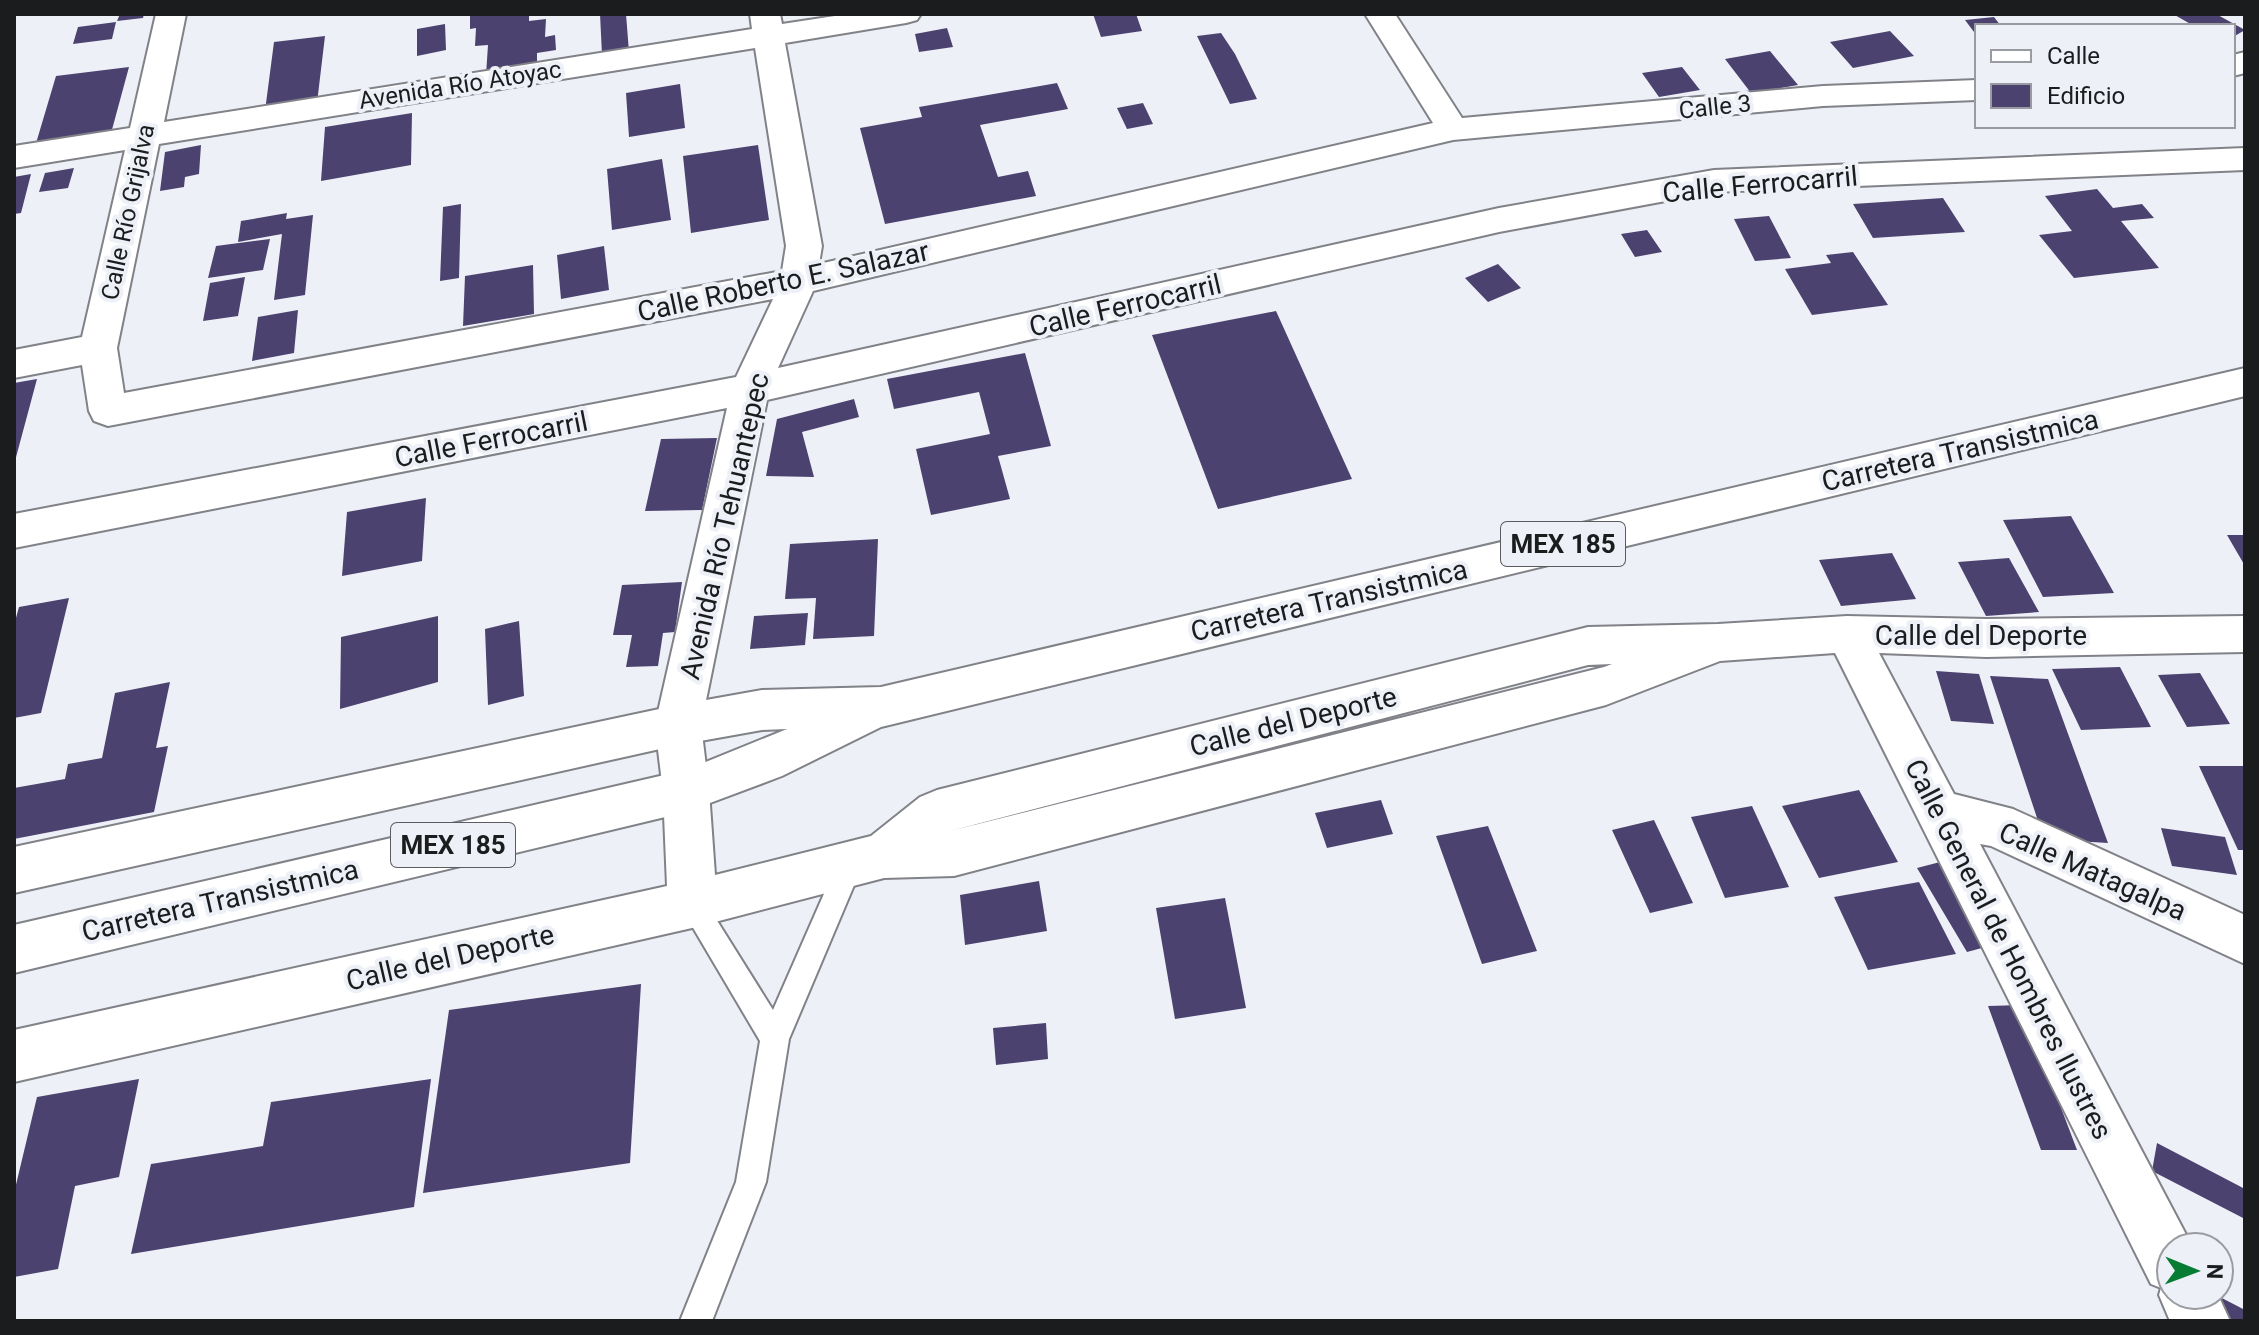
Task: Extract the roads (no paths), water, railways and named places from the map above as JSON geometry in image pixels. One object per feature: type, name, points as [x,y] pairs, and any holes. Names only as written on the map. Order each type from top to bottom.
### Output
[{"type":"street","name":"Calle Río Grijalva","points":[[108,411],[98,348],[171,14]]},
{"type":"street","name":"Avenida Río Atoyac","points":[[14,157],[145,138],[767,24],[906,14]]},
{"type":"street","points":[[1380,14],[1453,129]]},
{"type":"street","name":"Avenida Río Tehuantepec","points":[[692,904],[686,791],[678,725],[750,389],[799,281],[804,246],[767,24]]},
{"type":"street","name":"Calle 3","points":[[1453,129],[1823,96],[1975,90]]},
{"type":"street","name":"Calle Roberto E. Salazar","points":[[108,411],[799,281],[1453,129]]},
{"type":"street","name":"Calle Ferrocarril","points":[[14,531],[750,389],[1499,220],[1714,181],[2245,159]]},
{"type":"street","points":[[14,364],[98,348]]},
{"type":"street","name":"Carretera Transistmica","points":[[14,949],[686,791],[766,761],[881,707],[2245,382]]},
{"type":"street","name":"Calle del Deporte","points":[[14,1056],[692,904],[867,859],[954,853],[984,846],[1606,686],[1718,643],[1847,634],[1986,638],[2245,634]]},
{"type":"street","name":"Calle General de Hombres Ilustres","points":[[1847,634],[2155,1233]]},
{"type":"street","name":"Carretera Transistmica","points":[[14,870],[678,725],[762,710],[881,707]]},
{"type":"street","name":"Calle Matagalpa","points":[[1938,813],[1996,825],[2245,940]]},
{"type":"lane","points":[[696,1321],[751,1182],[775,1039],[867,859]]},
{"type":"lane","points":[[692,904],[775,1039]]}]
